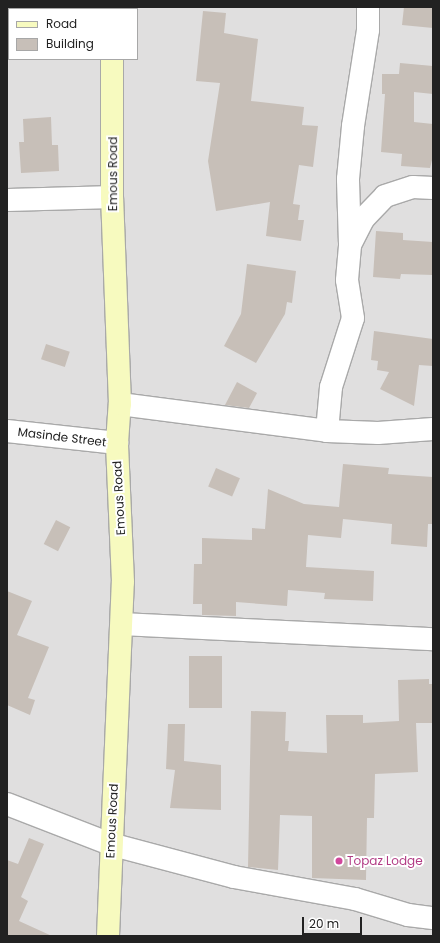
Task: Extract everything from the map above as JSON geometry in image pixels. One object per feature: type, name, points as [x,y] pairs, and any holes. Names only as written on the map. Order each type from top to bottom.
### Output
[{"type":"street","points":[[327,431],[331,388],[353,318],[347,265],[350,245],[348,179],[352,126],[368,30],[368,7]]},
{"type":"street","name":"Emous Road","points":[[108,936],[110,844],[123,582],[117,443],[120,404],[112,197],[112,60]]},
{"type":"street","points":[[350,245],[364,218],[385,196],[414,188],[433,188]]},
{"type":"street","points":[[7,200],[112,197]]},
{"type":"street","points":[[120,404],[327,431],[378,433],[433,430]]},
{"type":"street","name":"Masinde Street","points":[[7,431],[117,443]]},
{"type":"street","points":[[122,624],[433,639]]},
{"type":"street","points":[[7,804],[110,844],[234,877],[355,899],[408,915],[433,918]]},
{"type":"shaded area","points":[[7,7],[433,7],[433,936],[7,936]]},
{"type":"building","points":[[404,7],[433,7],[433,28],[402,25]]},
{"type":"building","points":[[203,11],[226,13],[224,33],[258,39],[251,101],[304,107],[302,125],[318,126],[313,167],[299,165],[293,204],[300,205],[298,220],[304,220],[301,241],[266,236],[270,202],[216,211],[208,161],[220,83],[196,81]]},
{"type":"building","points":[[400,63],[433,66],[433,94],[414,92],[414,122],[433,124],[433,156],[430,168],[401,166],[402,154],[381,152],[385,94],[382,94],[382,74],[399,74]]},
{"type":"building","points":[[51,117],[52,145],[58,145],[59,171],[21,173],[19,142],[24,142],[23,119]]},
{"type":"building","points":[[376,231],[403,233],[403,240],[433,242],[433,275],[401,274],[400,279],[373,277]]},
{"type":"building","points":[[247,264],[296,271],[292,303],[287,302],[285,314],[256,363],[224,346],[241,314]]},
{"type":"building","points":[[374,331],[433,339],[433,366],[419,365],[414,406],[380,389],[389,372],[377,370],[378,361],[371,360]]},
{"type":"building","points":[[46,344],[70,352],[65,367],[41,359]]},
{"type":"building","points":[[237,382],[257,393],[249,408],[225,405]]},
{"type":"building","points":[[343,464],[389,468],[388,474],[433,477],[433,524],[428,524],[427,547],[391,544],[392,524],[343,519],[341,538],[308,535],[306,567],[374,571],[373,601],[324,599],[325,593],[288,590],[287,606],[236,602],[236,616],[202,615],[202,604],[193,604],[194,564],[202,564],[202,538],[252,540],[252,528],[265,529],[268,489],[304,504],[339,507]]},
{"type":"building","points":[[216,468],[240,478],[232,497],[208,486]]},
{"type":"building","points":[[56,520],[70,527],[58,551],[44,544]]},
{"type":"building","points":[[7,591],[32,601],[17,635],[49,647],[28,698],[35,700],[30,715],[7,705]]},
{"type":"building","points":[[189,656],[222,656],[222,708],[189,708]]},
{"type":"building","points":[[429,679],[429,684],[433,684],[433,723],[416,723],[418,772],[375,774],[374,818],[367,818],[366,880],[312,878],[312,816],[280,815],[278,870],[248,867],[251,711],[286,712],[285,741],[289,741],[288,751],[327,753],[326,715],[363,715],[363,723],[399,721],[398,680]]},
{"type":"building","points":[[168,724],[185,724],[184,761],[221,765],[221,810],[170,808],[175,770],[166,769]]},
{"type":"building","points":[[29,838],[44,844],[21,897],[28,901],[19,921],[52,936],[7,936],[7,860],[18,864]]},
{"type":"place","name":"Topaz Lodge","points":[[339,861]]}]
